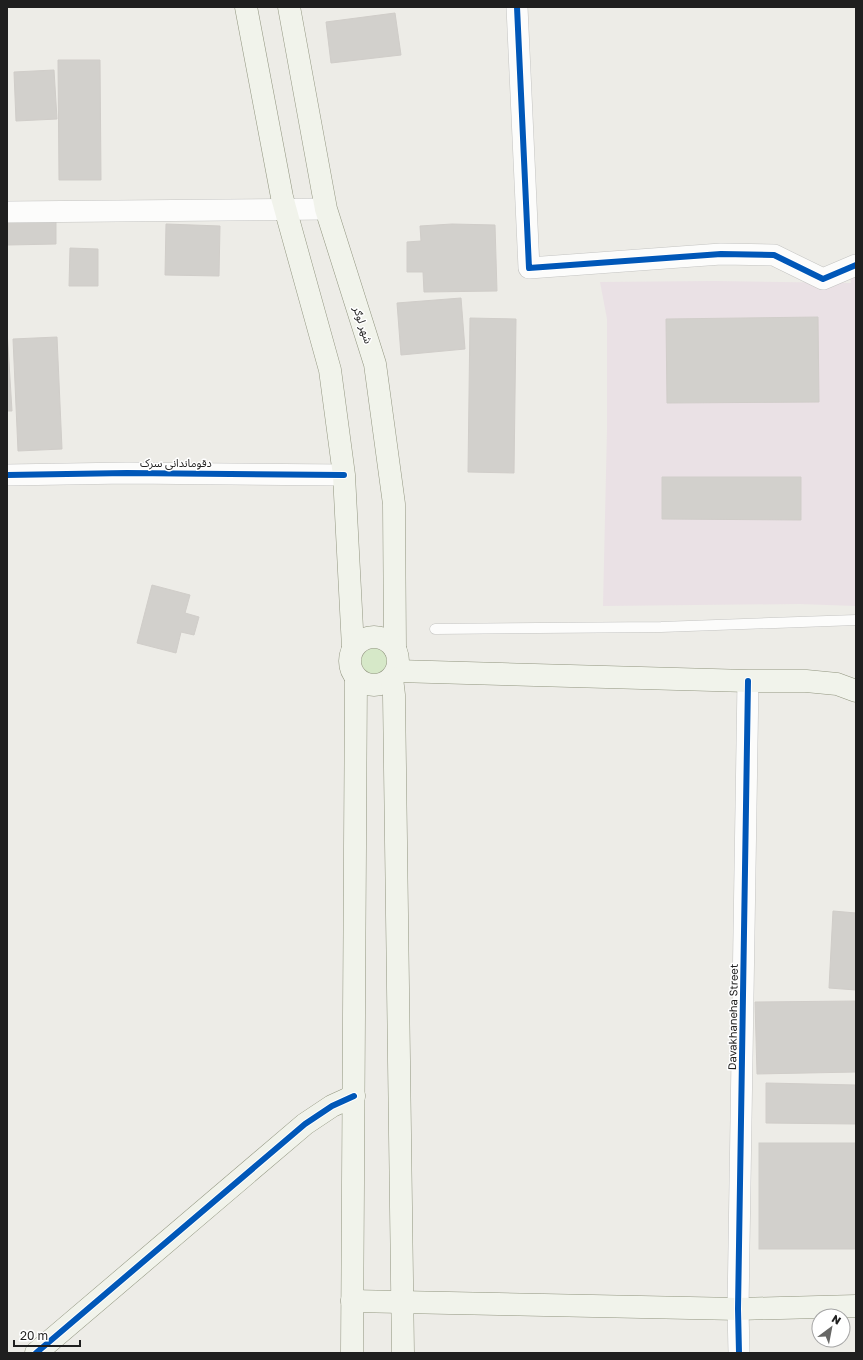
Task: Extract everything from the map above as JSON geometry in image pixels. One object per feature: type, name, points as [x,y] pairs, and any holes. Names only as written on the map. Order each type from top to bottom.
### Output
[{"type":"main road","points":[[246,7],[285,209],[330,370],[344,475],[353,648],[350,656],[350,664],[356,678],[362,683],[370,686],[386,683],[394,675],[806,681],[837,684],[856,691]]},
{"type":"main road","name":"شهر لوګر","points":[[289,7],[326,208],[375,364],[394,504],[395,649]]},
{"type":"main road","points":[[353,648],[366,638],[383,638],[390,642],[398,656],[398,664],[394,675],[394,711],[404,1353]]},
{"type":"main road","points":[[352,1353],[356,678]]},
{"type":"main road","points":[[36,1353],[305,1124],[332,1106],[354,1096]]},
{"type":"main road","points":[[352,1301],[738,1309],[856,1306]]},
{"type":"street","points":[[517,7],[529,268],[721,254],[774,255],[823,279],[856,265]]},
{"type":"street","points":[[7,212],[326,208]]},
{"type":"street","name":"دقوماندانی سرک","points":[[7,475],[127,473],[344,475]]},
{"type":"street","name":"Davakhaneha Street","points":[[739,1353],[738,1309],[748,681]]},
{"type":"lane","points":[[435,629],[661,627],[856,620]]},
{"type":"shaded area","points":[[856,272],[856,606],[799,604],[603,606],[607,429],[607,319],[600,282],[714,281],[851,283],[850,274]]},
{"type":"green space","points":[[375,648],[385,652],[389,662],[385,672],[375,676],[365,672],[361,662],[365,652]]},
{"type":"building","points":[[395,13],[401,55],[331,63],[326,22]]},
{"type":"building","points":[[58,60],[100,60],[101,180],[59,180]]},
{"type":"building","points":[[54,70],[57,119],[16,121],[14,72]]},
{"type":"building","points":[[56,221],[56,244],[8,245],[8,222]]},
{"type":"building","points":[[166,224],[220,226],[219,276],[165,275]]},
{"type":"building","points":[[452,224],[495,225],[497,291],[424,292],[423,272],[407,272],[407,242],[421,241],[420,226]]},
{"type":"building","points":[[70,248],[98,249],[98,286],[69,286]]},
{"type":"building","points":[[461,298],[465,349],[401,355],[397,303]]},
{"type":"building","points":[[818,317],[819,402],[667,403],[666,319]]},
{"type":"building","points":[[470,318],[516,319],[514,473],[468,472]]},
{"type":"building","points":[[7,330],[12,411],[7,411]]},
{"type":"building","points":[[57,337],[62,449],[18,451],[13,339]]},
{"type":"building","points":[[662,477],[801,477],[801,520],[662,519]]},
{"type":"building","points":[[152,585],[190,595],[185,613],[199,617],[194,635],[181,632],[176,653],[137,643]]},
{"type":"building","points":[[833,911],[856,913],[856,990],[829,988]]},
{"type":"building","points":[[856,1001],[856,1072],[757,1074],[755,1002]]},
{"type":"building","points":[[766,1083],[856,1085],[856,1124],[766,1123]]},
{"type":"building","points":[[759,1143],[856,1143],[856,1249],[759,1249]]},
{"type":"cycle path","points":[[517,7],[529,268],[721,254],[774,255],[823,279],[856,265]]},
{"type":"cycle path","points":[[7,475],[127,473],[344,475]]},
{"type":"cycle path","points":[[739,1353],[738,1309],[748,681]]},
{"type":"cycle path","points":[[36,1353],[305,1124],[332,1106],[354,1096]]}]
